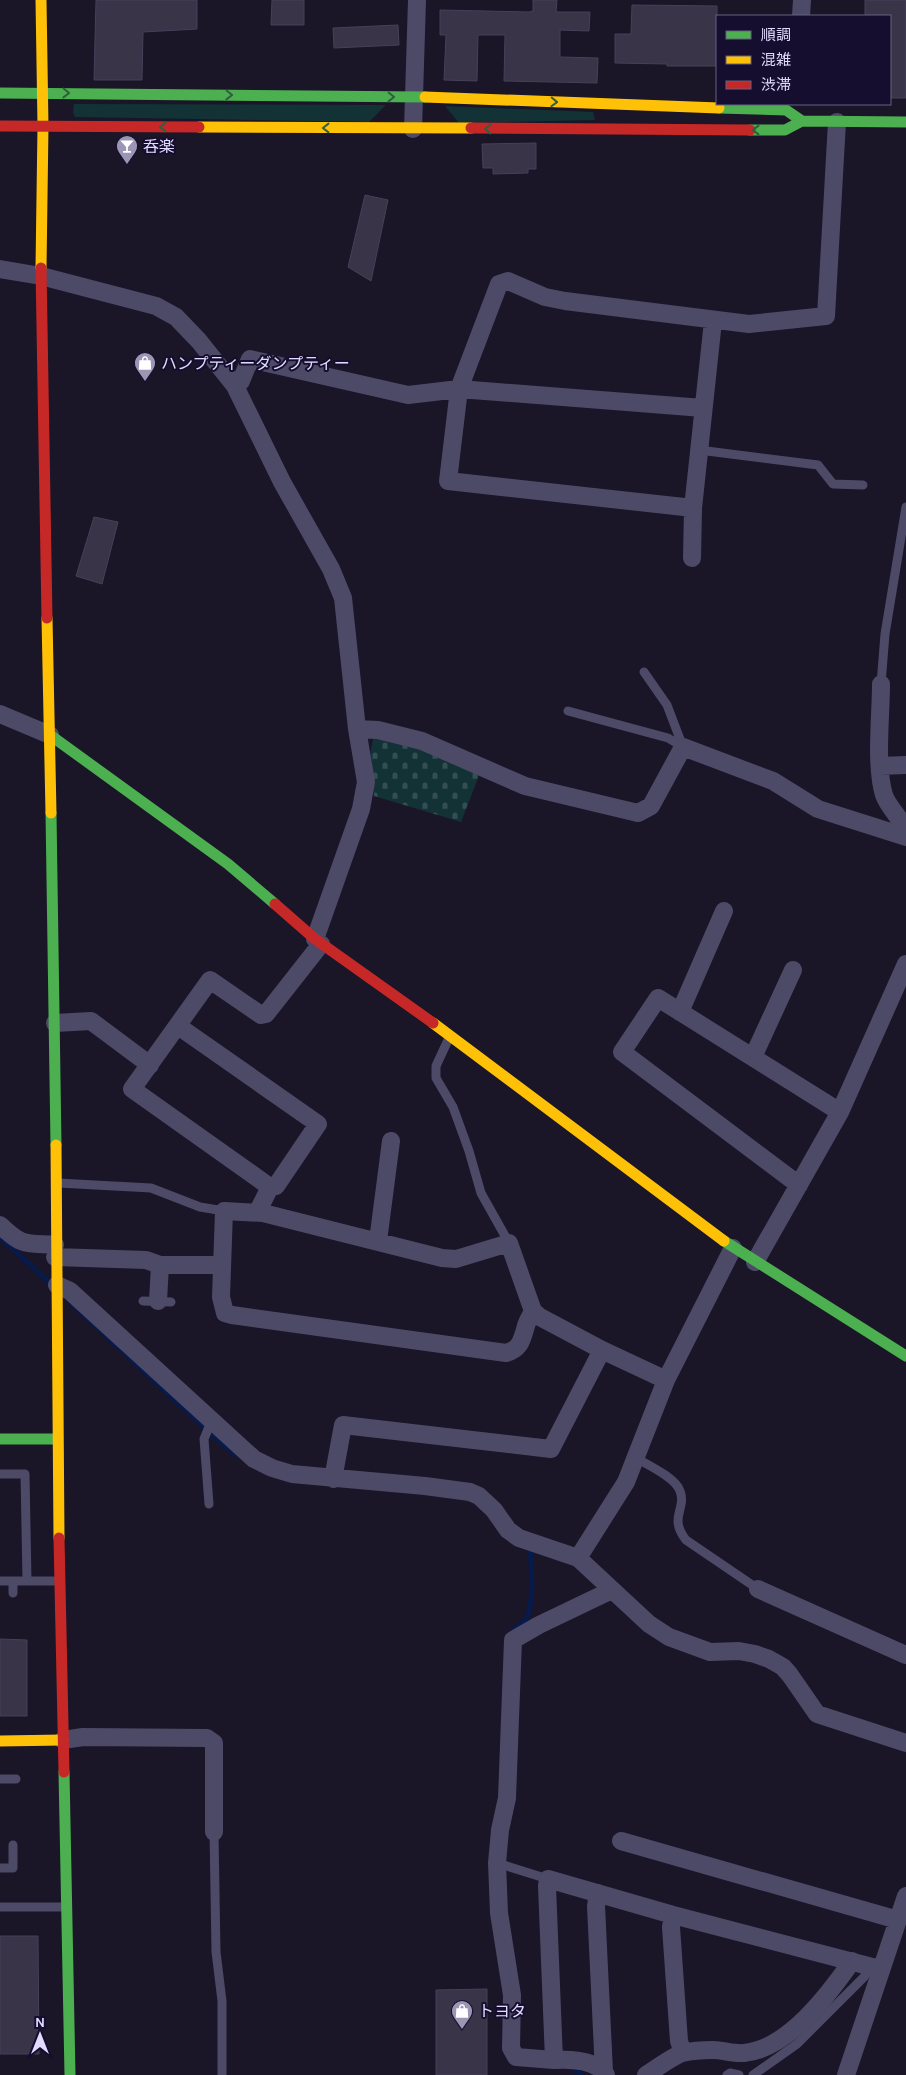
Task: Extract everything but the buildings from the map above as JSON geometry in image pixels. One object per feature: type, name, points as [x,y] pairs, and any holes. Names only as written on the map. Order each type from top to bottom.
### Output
[{"type":"street","points":[[41,0],[43,126],[41,276],[54,1023],[57,1439],[70,2075]]},
{"type":"street","points":[[413,129],[417,0]]},
{"type":"street","points":[[802,0],[802,15]]},
{"type":"street","points":[[0,93],[414,98],[786,110],[802,112],[837,122],[906,122]]},
{"type":"street","points":[[0,126],[785,130],[802,112]]},
{"type":"street","points":[[693,508],[448,481],[459,388],[499,284],[508,281],[545,297],[565,301],[749,324],[826,316],[837,122]]},
{"type":"street","points":[[0,269],[41,276],[156,306],[176,317],[235,386],[282,482],[331,570],[343,598],[357,729],[366,782],[361,809],[318,941],[266,1014],[261,1015],[210,980],[132,1089],[270,1187],[276,1186],[318,1124],[178,1026]]},
{"type":"street","points":[[692,558],[693,508],[713,320]]},
{"type":"street","points":[[235,386],[241,381],[250,359],[408,396],[459,388],[704,408]]},
{"type":"street","points":[[881,684],[880,766],[884,796],[902,820],[906,831]]},
{"type":"street","points":[[0,714],[50,735],[228,864],[318,941],[450,1035],[733,1248],[906,1356]]},
{"type":"street","points":[[357,729],[378,730],[422,741],[525,786],[638,813],[652,806],[684,747],[773,781],[818,808],[906,838]]},
{"type":"street","points":[[880,766],[906,765]]},
{"type":"street","points":[[680,1012],[724,910]]},
{"type":"street","points":[[755,1262],[840,1112],[906,964]]},
{"type":"street","points":[[753,1058],[793,970]]},
{"type":"street","points":[[799,1185],[622,1052],[658,998],[840,1112]]},
{"type":"street","points":[[54,1023],[90,1022],[150,1065]]},
{"type":"street","points":[[378,1241],[391,1141]]},
{"type":"street","points":[[263,1213],[260,1206],[270,1187]]},
{"type":"street","points":[[533,1311],[526,1324],[523,1340],[518,1347],[506,1354],[232,1315],[225,1312],[222,1305],[221,1265],[224,1211],[263,1213],[448,1259],[509,1243],[533,1311],[540,1317],[602,1350],[666,1380]]},
{"type":"street","points":[[0,1225],[22,1243],[56,1251],[146,1260],[160,1265],[221,1265]]},
{"type":"street","points":[[578,1558],[626,1482],[666,1380],[733,1248]]},
{"type":"street","points":[[157,1302],[160,1265]]},
{"type":"street","points":[[57,1285],[70,1291],[211,1422],[254,1459],[272,1468],[292,1474],[470,1492],[487,1502],[508,1530],[519,1538],[578,1558],[649,1624],[669,1637],[710,1652],[739,1651],[769,1659],[783,1667],[790,1675],[817,1714],[906,1743]]},
{"type":"street","points":[[333,1479],[343,1425],[551,1449],[602,1350]]},
{"type":"street","points":[[0,1439],[57,1439]]},
{"type":"street","points":[[758,1589],[906,1655]]},
{"type":"street","points":[[598,1893],[596,1906],[605,2073],[573,2058],[554,2060],[516,2057],[511,2048],[512,1995],[499,1913],[497,1863],[500,1830],[507,1798],[513,1640],[539,1625],[612,1590]]},
{"type":"street","points":[[0,1741],[64,1740],[82,1737],[207,1738],[214,1743],[214,1832]]},
{"type":"street","points":[[621,1841],[898,1920]]},
{"type":"street","points":[[554,2060],[548,1879],[673,1915],[876,1967]]},
{"type":"street","points":[[846,2075],[876,1967],[898,1920],[906,1896]]},
{"type":"street","points":[[673,1915],[671,1927],[678,2031],[682,2053]]},
{"type":"street","points":[[646,2075],[682,2053],[712,2050],[743,2053],[760,2049],[779,2041],[803,2020],[840,1978],[852,1961]]},
{"type":"lane","points":[[699,450],[818,465],[833,484],[863,485]]},
{"type":"lane","points":[[881,684],[886,634],[906,507]]},
{"type":"lane","points":[[644,672],[668,705],[684,747]]},
{"type":"lane","points":[[568,711],[668,738],[684,747]]},
{"type":"lane","points":[[450,1035],[436,1066],[436,1078],[453,1107],[469,1151],[481,1193],[509,1243]]},
{"type":"lane","points":[[54,1183],[150,1188],[200,1207],[224,1211]]},
{"type":"lane","points":[[209,1504],[204,1439],[211,1422]]},
{"type":"lane","points":[[636,1458],[660,1472],[680,1489],[682,1496],[677,1521],[681,1533],[686,1540],[758,1589]]},
{"type":"lane","points":[[0,1474],[25,1474],[27,1581]]},
{"type":"lane","points":[[0,1581],[60,1581]]},
{"type":"lane","points":[[13,1581],[13,1593]]},
{"type":"lane","points":[[0,1779],[16,1779]]},
{"type":"lane","points":[[214,1832],[216,1952],[222,2001],[222,2075]]},
{"type":"lane","points":[[0,1868],[13,1868],[13,1845]]},
{"type":"lane","points":[[497,1863],[548,1879]]},
{"type":"lane","points":[[0,1907],[68,1907]]},
{"type":"lane","points":[[753,2075],[797,2044],[876,1967]]},
{"type":"lane","points":[[727,2075],[736,2073],[739,2075]]},
{"type":"green space","points":[[74,104],[386,105],[369,122],[75,117],[73,113]]},
{"type":"green space","points":[[445,106],[593,112],[595,120],[459,123]]},
{"type":"green space","points":[[374,734],[388,735],[480,773],[461,822],[374,796],[370,755]]},
{"type":"waterway","points":[[0,1237],[48,1281]]},
{"type":"waterway","points":[[72,1304],[221,1443],[237,1455]]},
{"type":"waterway","points":[[509,1637],[523,1623],[529,1609],[532,1582],[530,1546]]},
{"type":"waterway","points":[[570,2066],[582,2075]]},
{"type":"traffic: fast","points":[[0,93],[425,97]]},
{"type":"traffic: fast","points":[[719,108],[786,110],[802,121]]},
{"type":"traffic: fast","points":[[750,130],[785,130],[802,121],[906,122]]},
{"type":"traffic: fast","points":[[50,735],[228,864],[275,904]]},
{"type":"traffic: fast","points":[[51,813],[56,1145]]},
{"type":"traffic: fast","points":[[724,1241],[906,1356]]},
{"type":"traffic: fast","points":[[0,1439],[57,1439]]},
{"type":"traffic: fast","points":[[64,1772],[70,2075]]},
{"type":"traffic: slow","points":[[41,0],[43,126],[41,268]]},
{"type":"traffic: slow","points":[[425,97],[719,108]]},
{"type":"traffic: slow","points":[[199,127],[471,128]]},
{"type":"traffic: slow","points":[[47,618],[51,813]]},
{"type":"traffic: slow","points":[[433,1023],[724,1241]]},
{"type":"traffic: slow","points":[[56,1145],[59,1538]]},
{"type":"traffic: slow","points":[[0,1741],[63,1740]]},
{"type":"traffic: jam","points":[[0,126],[199,127]]},
{"type":"traffic: jam","points":[[471,128],[750,130]]},
{"type":"traffic: jam","points":[[41,268],[47,618]]},
{"type":"traffic: jam","points":[[275,904],[315,939],[433,1023]]},
{"type":"traffic: jam","points":[[59,1538],[64,1772]]},
{"type":"place","name":"呑楽","points":[[127,165]]},
{"type":"place","name":"ハンプティーダンプティー","points":[[145,382]]},
{"type":"place","name":"トヨタ","points":[[462,2030]]}]
